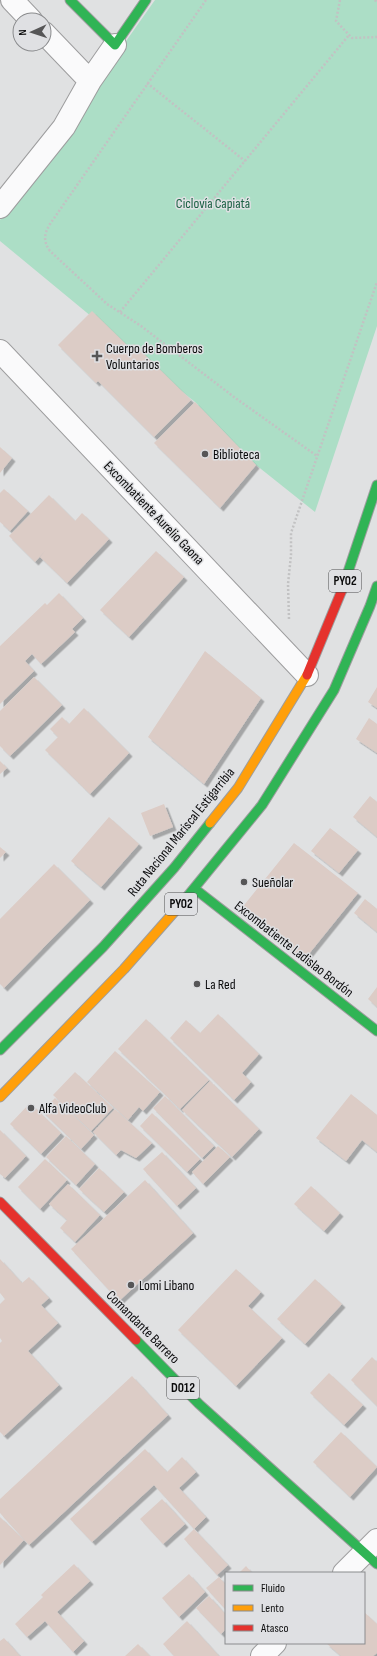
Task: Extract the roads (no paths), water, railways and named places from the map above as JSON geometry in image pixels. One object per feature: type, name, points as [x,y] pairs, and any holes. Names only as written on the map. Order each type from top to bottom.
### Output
[{"type":"main road","points":[[70,0],[115,45],[146,0]]},
{"type":"main road","name":"Ruta Nacional Mariscal Estigarribia","points":[[0,1050],[103,947],[174,868],[238,788],[308,675],[341,592],[377,485]]},
{"type":"main road","name":"PY02","points":[[0,1096],[124,969],[195,889],[262,805],[334,690],[377,586]]},
{"type":"main road","name":"Excombatiente Ladislao Bordón","points":[[195,889],[377,1031]]},
{"type":"main road","name":"Comandante Barrero","points":[[0,1202],[199,1404],[373,1552]]},
{"type":"street","points":[[12,0],[23,12]]},
{"type":"street","points":[[52,41],[90,81]]},
{"type":"street","points":[[0,207],[64,126],[90,81],[115,45]]},
{"type":"street","name":"Excombatiente Aurelio Gaona","points":[[0,351],[308,675]]},
{"type":"street","points":[[345,1572],[373,1552]]},
{"type":"street","points":[[262,1656],[274,1644]]},
{"type":"place","name":"Cuerpo de Bomberos Voluntarios","points":[[97,356]]},
{"type":"place","name":"Biblioteca","points":[[205,454]]},
{"type":"place","name":"Sueñolar","points":[[244,882]]},
{"type":"place","name":"La Red","points":[[197,984]]},
{"type":"place","name":"Alfa VideoClub","points":[[31,1108]]},
{"type":"place","name":"Lomi Libano","points":[[131,1285]]},
{"type":"park label","name":"Ciclovía Capiatá","points":[[213,203]]}]
